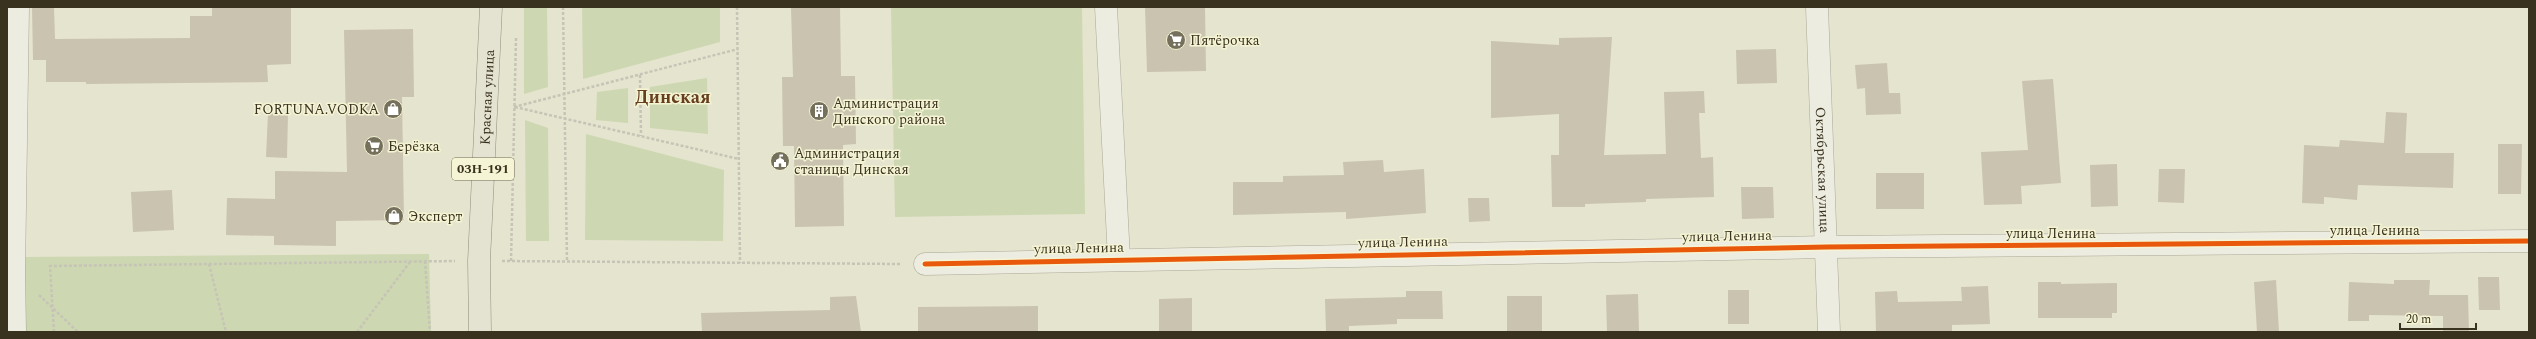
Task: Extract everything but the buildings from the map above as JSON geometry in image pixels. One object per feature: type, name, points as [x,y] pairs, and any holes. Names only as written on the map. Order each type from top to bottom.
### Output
[{"type":"main road","name":"Красная улица","points":[[480,332],[479,262],[490,7]]},
{"type":"street","points":[[15,332],[10,273],[18,7]]},
{"type":"street","points":[[1106,7],[1119,259]]},
{"type":"street","name":"Октябрьская улица","points":[[1817,7],[1829,332]]},
{"type":"street","name":"улица Ленина","points":[[925,264],[1827,246],[2529,241]]},
{"type":"path","points":[[563,7],[566,119],[567,262]]},
{"type":"path","points":[[737,7],[740,263]]},
{"type":"path","points":[[511,261],[516,30]]},
{"type":"path","points":[[514,107],[738,49]]},
{"type":"path","points":[[640,74],[641,136]]},
{"type":"path","points":[[514,107],[739,159]]},
{"type":"path","points":[[357,332],[410,261]]},
{"type":"path","points":[[425,261],[430,332]]},
{"type":"path","points":[[209,264],[226,332]]},
{"type":"path","points":[[10,273],[54,307],[78,332]]},
{"type":"green space","points":[[524,7],[547,7],[548,87],[524,94]]},
{"type":"green space","points":[[582,7],[720,7],[720,42],[583,79]]},
{"type":"green space","points":[[891,7],[1082,7],[1085,214],[895,217]]},
{"type":"green space","points":[[707,78],[708,134],[650,128],[650,87]]},
{"type":"green space","points":[[628,88],[628,123],[596,120],[597,92]]},
{"type":"green space","points":[[525,120],[548,128],[549,241],[526,241]]},
{"type":"green space","points":[[586,134],[724,170],[723,241],[585,240]]},
{"type":"green space","points":[[429,254],[431,332],[26,332],[24,257]]},
{"type":"cycle path","points":[[925,264],[1827,247],[2529,241]]},
{"type":"place","name":"Пятёрочка","points":[[1176,40]]},
{"type":"place","name":"FORTUNA.VODKA","points":[[393,109]]},
{"type":"place","name":"Администрация Динского района","points":[[819,111]]},
{"type":"place","name":"Берёзка","points":[[374,146]]},
{"type":"place","name":"Администрация станицы Динская","points":[[780,161]]},
{"type":"place","name":"Эксперт","points":[[394,216]]},
{"type":"district","name":"Динская","points":[[673,97]]}]
